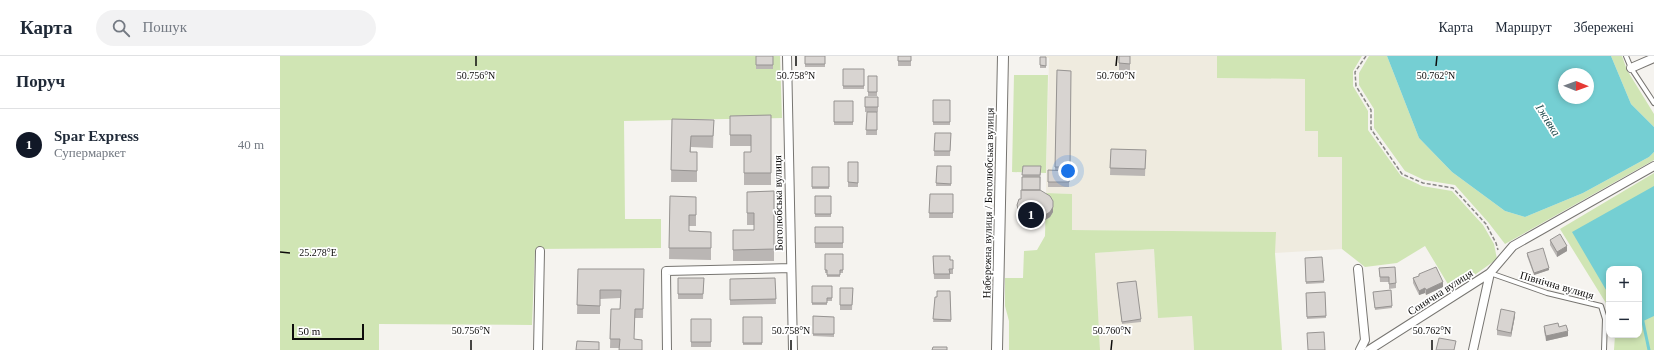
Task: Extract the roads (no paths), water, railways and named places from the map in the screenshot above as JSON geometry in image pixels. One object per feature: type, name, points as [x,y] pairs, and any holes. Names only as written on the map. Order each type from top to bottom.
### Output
[{"type":"street","name":"Боголюбська вулиця","points":[[787,56],[793,350]]},
{"type":"street","name":"Набережна вулиця / Боголюбська вулиця","points":[[997,350],[1003,56]]},
{"type":"street","points":[[1631,68],[1654,58]]},
{"type":"street","name":"Сонячна вулиця","points":[[1369,350],[1490,273],[1513,246],[1654,166]]},
{"type":"street","points":[[538,350],[540,252]]},
{"type":"street","points":[[667,350],[666,271],[791,268]]},
{"type":"street","points":[[1358,269],[1365,340],[1360,350]]},
{"type":"street","points":[[1473,350],[1490,273]]},
{"type":"lane","points":[[1626,56],[1631,68],[1654,103]]},
{"type":"lane","name":"Північна вулиця","points":[[1490,273],[1547,293],[1600,306],[1605,319],[1604,350]]},
{"type":"water","points":[[1387,56],[1611,56],[1631,104],[1654,127],[1654,152],[1649,157],[1583,193],[1525,217],[1505,211],[1452,172],[1419,138]]},
{"type":"water","points":[[1654,186],[1654,316],[1642,322],[1642,266],[1606,266],[1606,290],[1572,232]]},
{"type":"waterway","name":"Іжівка","points":[[1642,317],[1649,350]]},
{"type":"place","name":"Spar Express","points":[[1031,215]]}]
